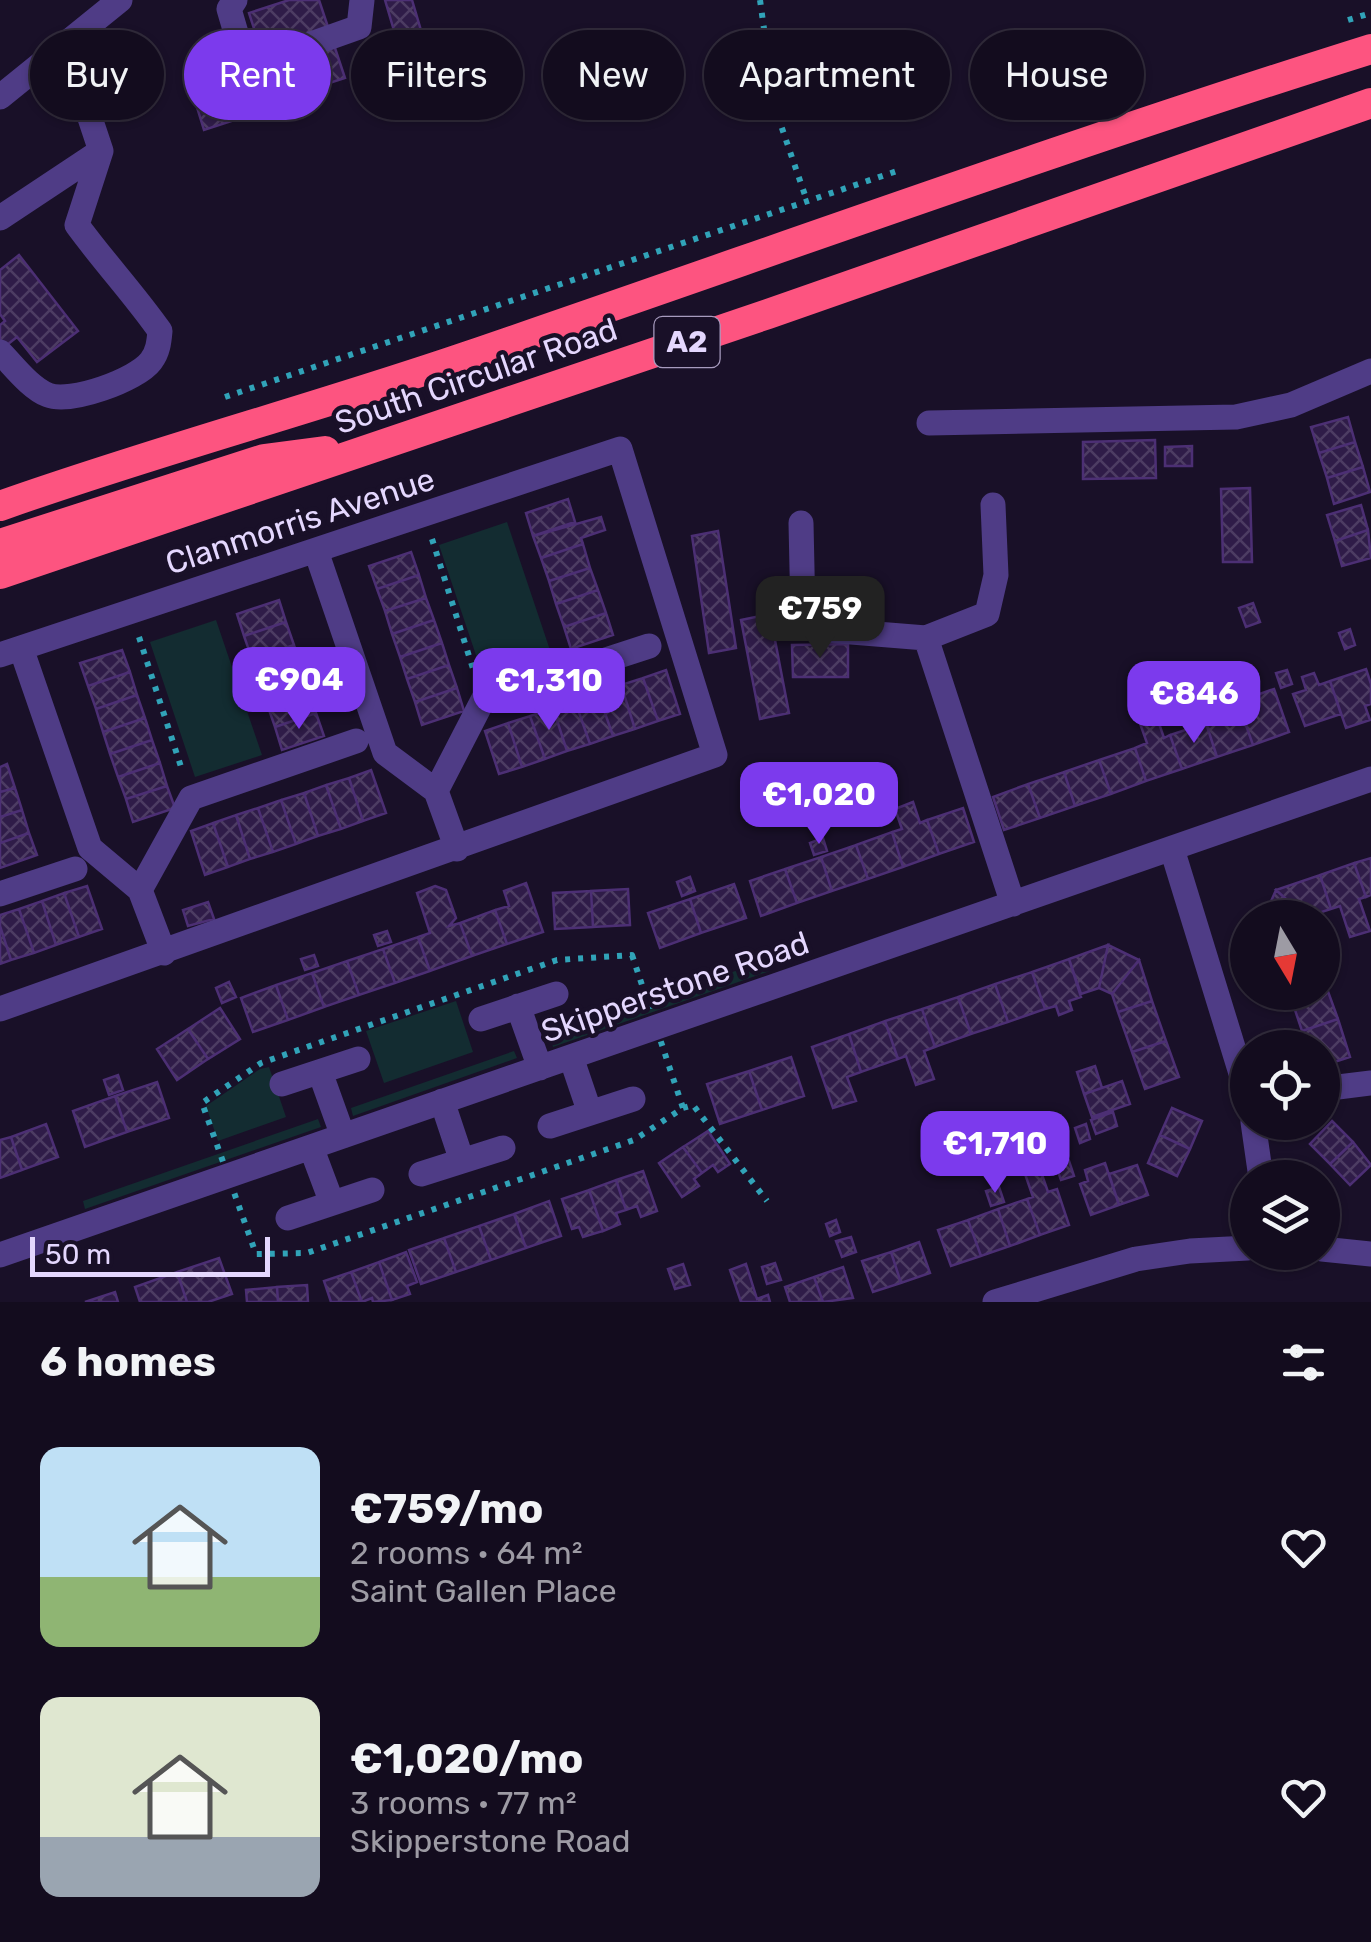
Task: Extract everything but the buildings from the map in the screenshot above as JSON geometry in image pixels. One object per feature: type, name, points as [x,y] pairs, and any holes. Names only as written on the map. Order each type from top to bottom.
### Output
[{"type":"highway","name":"South Circular Road","points":[[0,506],[124,462],[465,357],[815,233],[1371,49]]},
{"type":"highway","name":"South Circular Road","points":[[0,574],[1371,103]]},
{"type":"highway","points":[[0,544],[264,459],[392,442]]},
{"type":"street","points":[[84,30],[120,0]]},
{"type":"street","points":[[235,0],[229,9],[246,67],[358,27],[362,0]]},
{"type":"street","points":[[0,98],[30,74]]},
{"type":"street","points":[[0,352],[47,396],[64,397],[123,380],[153,360],[160,331],[132,290],[106,264],[78,226],[101,150],[91,120]]},
{"type":"street","points":[[0,218],[101,150]]},
{"type":"street","points":[[929,423],[1236,417],[1291,405],[1371,371]]},
{"type":"street","name":"Clanmorris Avenue","points":[[11,652],[620,449],[715,755],[457,849]]},
{"type":"street","points":[[801,523],[803,615],[814,629],[926,638],[987,614],[996,575],[993,505]]},
{"type":"street","points":[[0,1009],[457,849],[436,792],[384,753],[316,551]]},
{"type":"street","points":[[926,638],[1013,904]]},
{"type":"street","points":[[436,792],[482,700],[649,646]]},
{"type":"street","points":[[11,652],[90,848],[140,890],[164,952]]},
{"type":"street","points":[[140,890],[191,798],[356,742]]},
{"type":"street","name":"Skipperstone Road","points":[[0,1255],[1371,779]]},
{"type":"street","points":[[1172,849],[1230,1038]]},
{"type":"street","points":[[0,894],[74,869]]},
{"type":"street","points":[[481,1019],[556,994]]},
{"type":"street","points":[[518,1006],[540,1068]]},
{"type":"street","points":[[571,1057],[590,1113]]},
{"type":"street","points":[[282,1084],[358,1059]]},
{"type":"street","points":[[320,1072],[343,1136]]},
{"type":"street","points":[[1340,1087],[1371,1083]]},
{"type":"street","points":[[550,1126],[633,1098]]},
{"type":"street","points":[[442,1101],[462,1161]]},
{"type":"street","points":[[311,1147],[332,1203]]},
{"type":"street","points":[[421,1174],[503,1148]]},
{"type":"street","points":[[288,1218],[372,1190]]},
{"type":"street","points":[[994,1302],[1025,1297],[1136,1259],[1230,1249]]},
{"type":"street","points":[[1340,1251],[1371,1254]]},
{"type":"path","points":[[760,0],[775,108],[808,201]]},
{"type":"path","points":[[1335,25],[1371,13]]},
{"type":"path","points":[[221,399],[917,164]]},
{"type":"path","points":[[424,514],[482,700]]},
{"type":"path","points":[[131,612],[191,798]]},
{"type":"path","points":[[228,1176],[202,1104],[261,1062],[557,960],[632,955],[657,1028]]},
{"type":"path","points":[[683,1108],[693,1105],[766,1200]]},
{"type":"green space","points":[[507,522],[553,659],[485,682],[439,545]]},
{"type":"green space","points":[[216,620],[262,755],[195,777],[150,642]]},
{"type":"green space","points":[[766,960],[770,971],[553,1047],[550,1037]]},
{"type":"green space","points":[[456,1001],[473,1052],[384,1083],[366,1031]]},
{"type":"green space","points":[[514,1051],[517,1058],[353,1116],[351,1108]]},
{"type":"green space","points":[[269,1067],[286,1117],[218,1141],[206,1106],[260,1069]]},
{"type":"green space","points":[[318,1119],[321,1127],[85,1209],[83,1201]]}]
